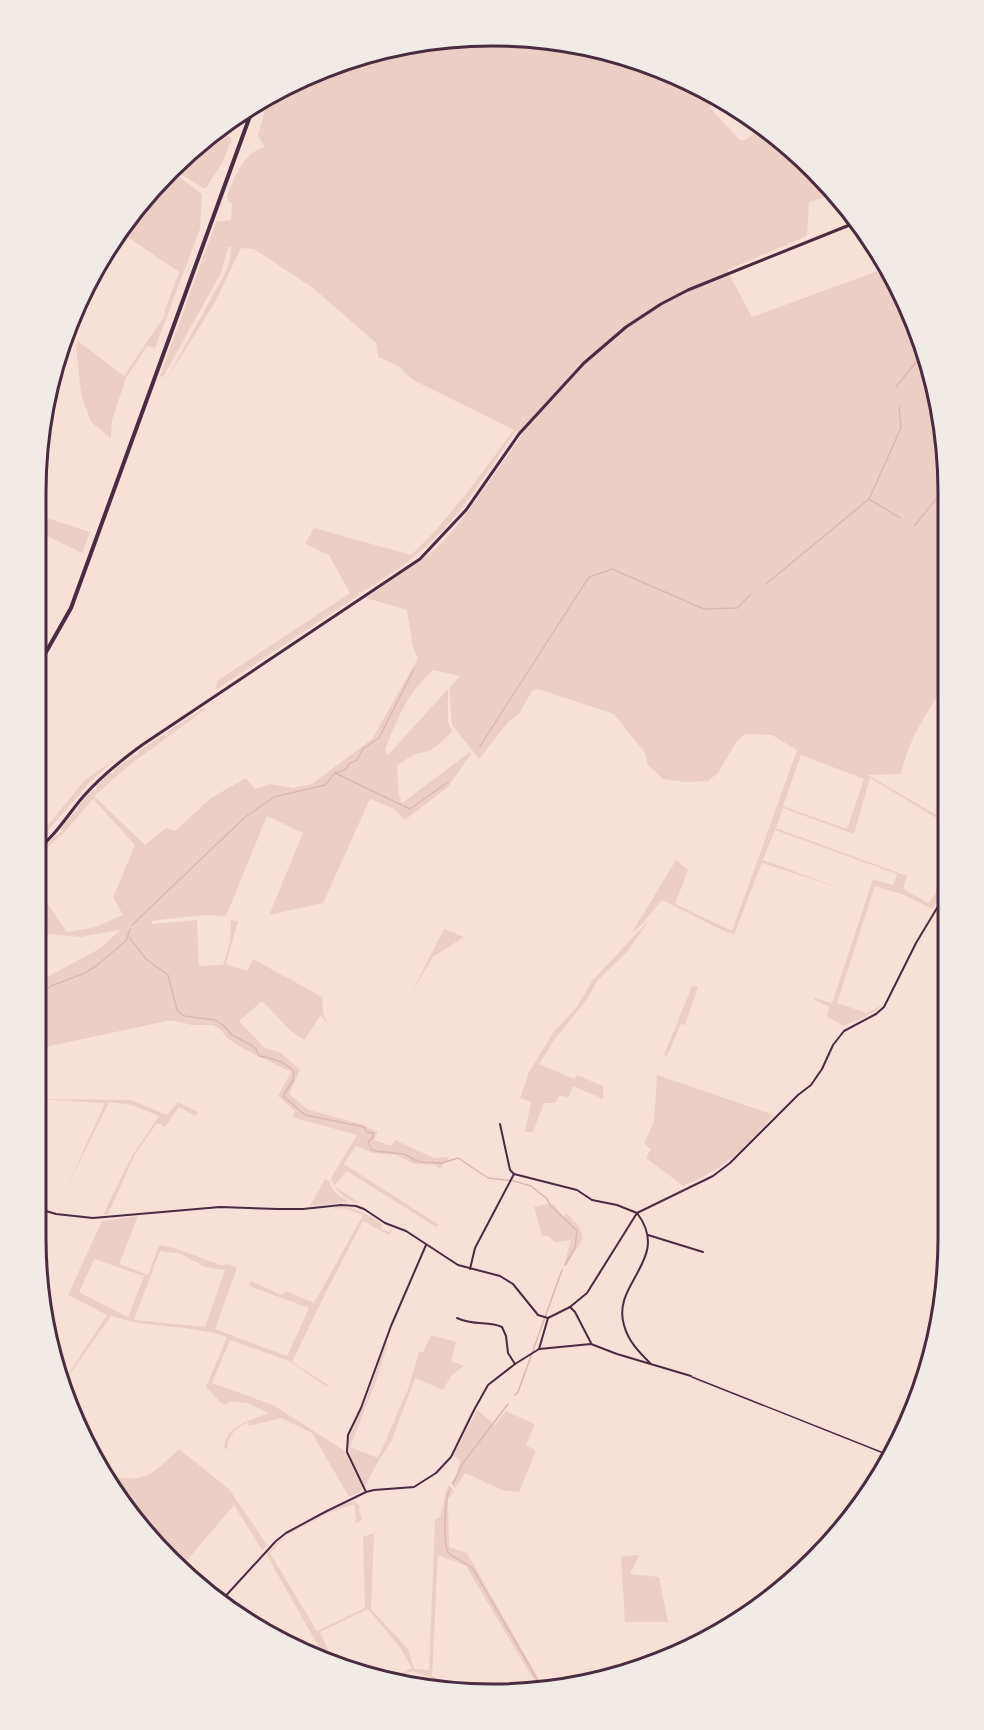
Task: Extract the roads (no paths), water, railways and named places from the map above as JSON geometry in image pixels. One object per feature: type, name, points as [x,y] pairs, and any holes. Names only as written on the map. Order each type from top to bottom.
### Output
[{"type":"main road","points":[[46,653],[71,608],[250,118]]},
{"type":"street","points":[[46,842],[105,774],[141,745],[420,560],[466,510],[519,434],[584,363],[626,327],[661,304],[688,290],[848,225]]},
{"type":"street","points":[[46,1211],[93,1218],[202,1208],[295,1209],[350,1205],[364,1209],[385,1223],[406,1231],[458,1265],[500,1276],[513,1284],[534,1312],[547,1318],[570,1307],[587,1293],[596,1282],[637,1213],[713,1176],[730,1163],[798,1095],[811,1085],[822,1069],[833,1045],[844,1031],[876,1014],[884,1007],[916,943],[938,906]]},
{"type":"street","points":[[500,1124],[510,1170],[514,1174],[577,1191],[592,1200],[617,1205],[637,1213],[645,1225],[648,1235],[643,1266],[628,1290],[622,1308],[626,1333],[650,1363]]},
{"type":"street","points":[[470,1269],[476,1248],[514,1174]]},
{"type":"street","points":[[648,1235],[703,1252]]},
{"type":"street","points":[[366,1492],[347,1452],[348,1436],[426,1245]]},
{"type":"street","points":[[570,1307],[575,1312],[591,1344]]},
{"type":"street","points":[[457,1318],[472,1324],[493,1324],[501,1327],[506,1336],[508,1353],[515,1364]]},
{"type":"street","points":[[537,1350],[547,1318]]},
{"type":"street","points":[[226,1595],[276,1541],[299,1525],[366,1492],[414,1487],[436,1473],[446,1464],[455,1450],[488,1385],[537,1350],[591,1344],[691,1376]]},
{"type":"lane","points":[[691,1376],[883,1453]]},
{"type":"waterway","points":[[896,387],[917,361]]},
{"type":"waterway","points":[[869,499],[901,428],[899,407]]},
{"type":"waterway","points":[[915,525],[938,496]]},
{"type":"waterway","points":[[766,584],[869,499],[900,518]]},
{"type":"waterway","points":[[480,746],[589,577],[612,569],[704,609],[737,608],[751,594]]},
{"type":"waterway","points":[[132,925],[244,818],[274,797],[325,785],[335,773],[345,770],[350,763],[357,760],[363,749],[379,738],[414,669]]},
{"type":"waterway","points":[[335,773],[410,809],[448,782]]},
{"type":"waterway","points":[[46,989],[96,966],[126,941],[130,929]]},
{"type":"waterway","points":[[129,937],[146,959],[168,975],[177,1010],[184,1016],[215,1020],[232,1035],[256,1049],[259,1056],[278,1061],[294,1072],[293,1080],[283,1096],[305,1115],[364,1127],[367,1132],[373,1133],[373,1137],[368,1142],[372,1150],[404,1154],[424,1162],[442,1163],[458,1158],[488,1178],[514,1181],[531,1186],[546,1198],[551,1206],[577,1231],[575,1248],[565,1265]]},
{"type":"waterway","points":[[515,1395],[562,1270]]},
{"type":"waterway","points":[[453,1484],[463,1463],[508,1404]]},
{"type":"waterway","points":[[450,1489],[445,1519],[447,1551],[473,1569],[538,1681]]}]
